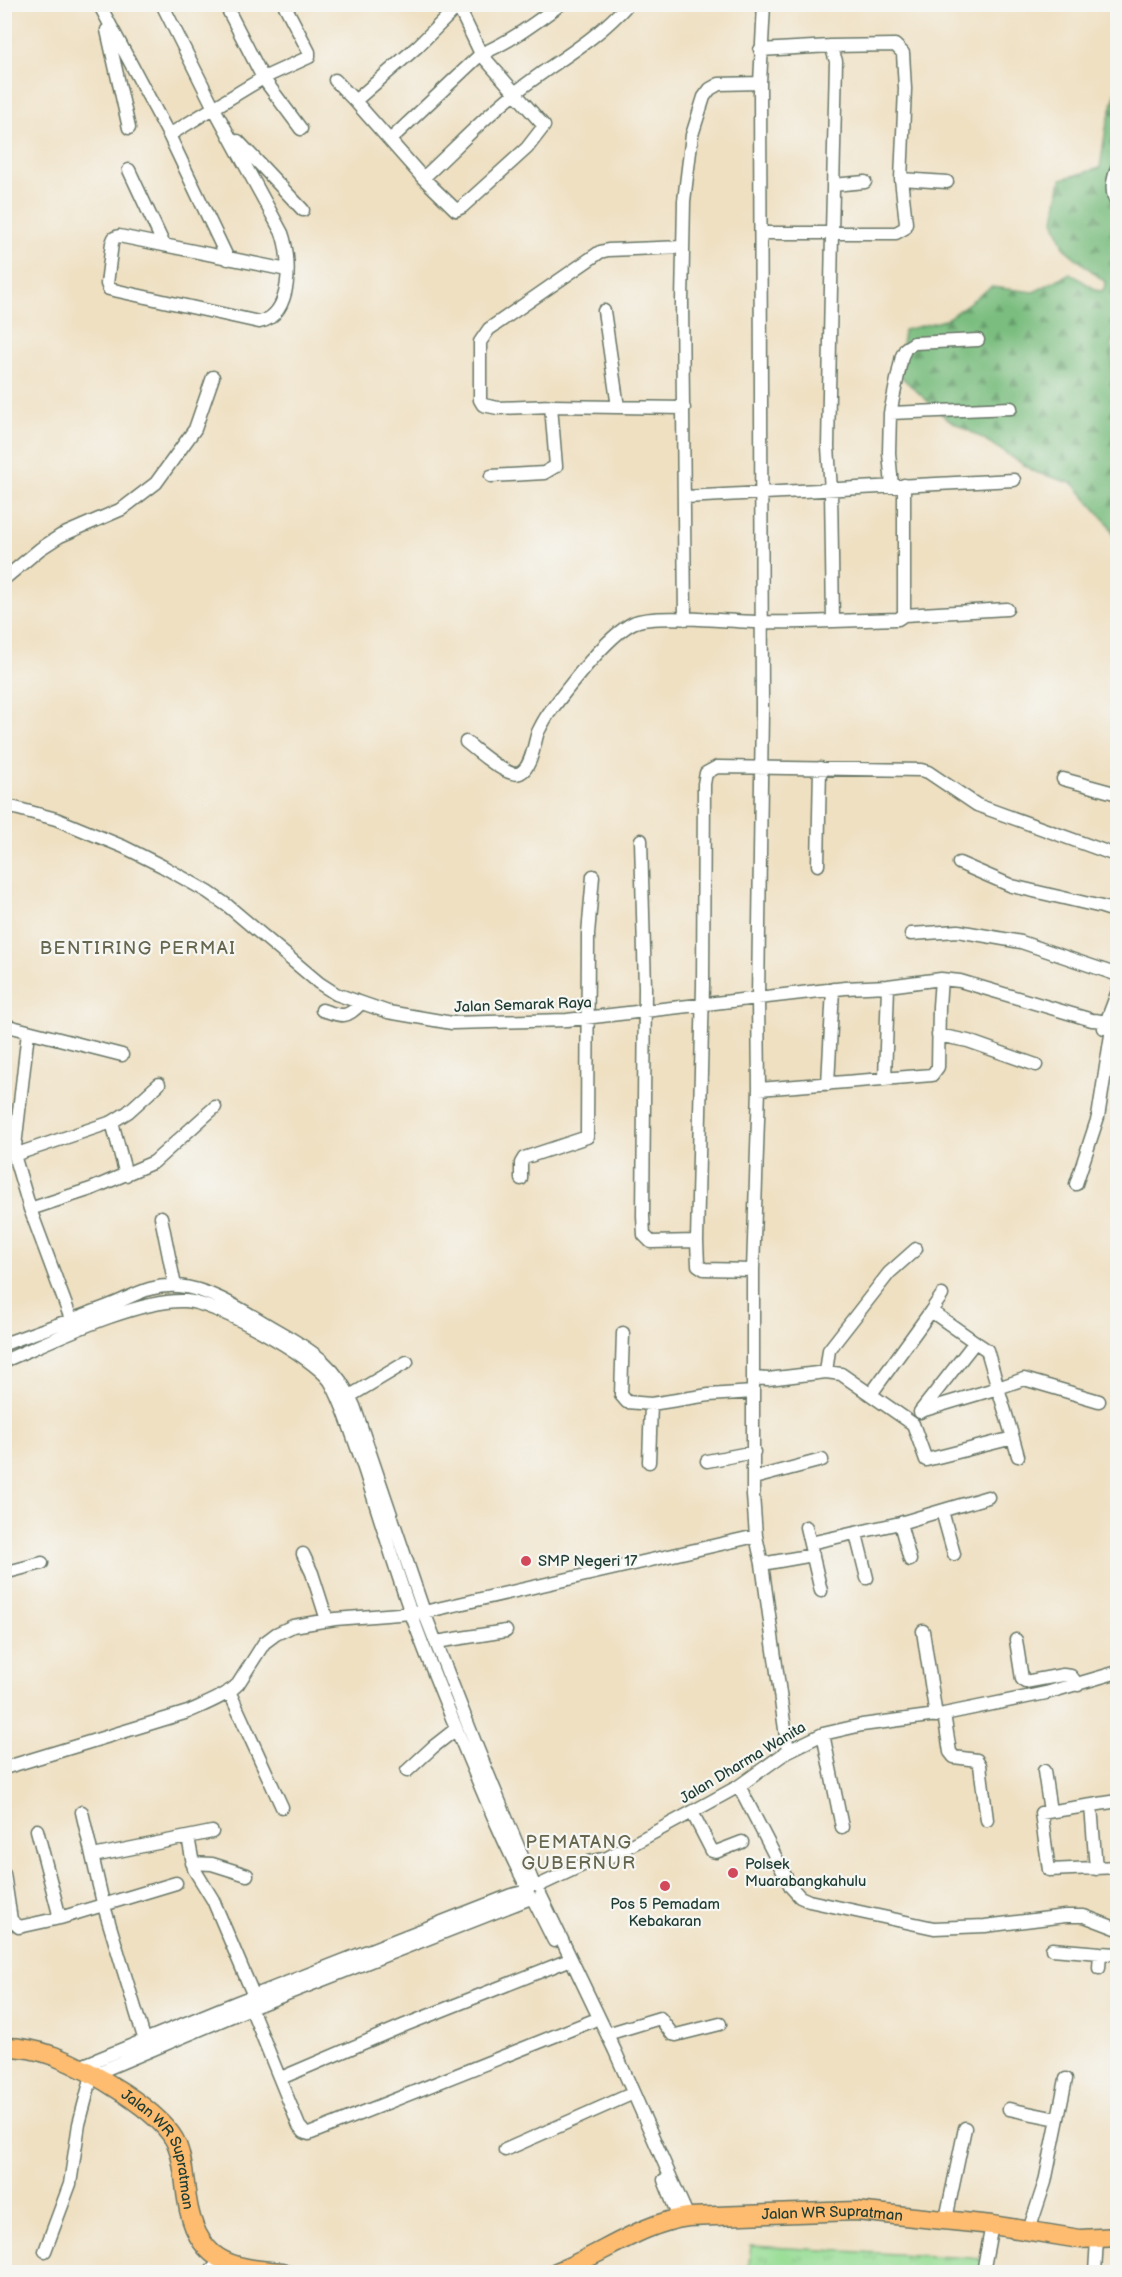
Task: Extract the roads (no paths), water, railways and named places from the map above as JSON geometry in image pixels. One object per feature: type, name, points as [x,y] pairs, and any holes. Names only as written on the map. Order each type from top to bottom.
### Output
[{"type":"highway","name":"Jalan WR Supratman","points":[[4,2047],[27,2048],[53,2056],[86,2072],[148,2111],[171,2134],[178,2146],[187,2201],[196,2233],[202,2245],[211,2254],[215,2266],[283,2272]]},
{"type":"highway","name":"Jalan WR Supratman","points":[[562,2272],[637,2234],[683,2218],[856,2211],[945,2219],[1080,2239],[1118,2237]]},
{"type":"street","points":[[162,4],[214,108],[282,233],[287,254],[287,270],[284,302],[272,316],[259,322],[110,288],[107,284],[114,238],[119,236],[287,270]]},
{"type":"street","points":[[225,4],[264,78],[301,129]]},
{"type":"street","points":[[170,135],[264,78],[309,57],[309,51],[284,4]]},
{"type":"street","points":[[390,140],[481,54],[497,48],[522,33],[561,4]]},
{"type":"street","points":[[423,178],[515,93],[581,48],[610,24],[628,4]]},
{"type":"street","points":[[764,4],[760,50],[762,622],[759,1089],[753,1270],[753,1495],[756,1536],[788,1750]]},
{"type":"street","points":[[335,80],[423,178],[456,210],[527,148],[544,126],[481,54],[457,5],[418,46],[355,101]]},
{"type":"street","points":[[102,10],[129,129]]},
{"type":"street","points":[[102,10],[170,135],[228,259]]},
{"type":"street","points":[[760,50],[895,45],[903,53],[905,89],[901,179],[906,223],[901,232],[761,233]]},
{"type":"street","points":[[831,46],[836,62],[828,447],[833,621]]},
{"type":"street","points":[[685,619],[683,247],[684,201],[692,135],[704,97],[710,89],[719,84],[760,82]]},
{"type":"street","points":[[227,129],[303,210]]},
{"type":"street","points":[[1118,165],[1112,181],[1114,201],[1118,206]]},
{"type":"street","points":[[129,170],[164,245]]},
{"type":"street","points":[[901,179],[947,182]]},
{"type":"street","points":[[833,185],[865,182]]},
{"type":"street","points":[[683,247],[600,252],[489,328],[480,342],[480,400],[483,405],[498,408],[550,406],[684,408]]},
{"type":"street","points":[[604,311],[618,407]]},
{"type":"street","points":[[904,615],[898,486],[889,453],[890,413],[902,356],[914,343],[978,340]]},
{"type":"street","points":[[4,579],[40,549],[60,536],[122,509],[156,483],[195,429],[213,377]]},
{"type":"street","points":[[491,476],[544,473],[556,466],[550,406]]},
{"type":"street","points":[[890,413],[1011,408]]},
{"type":"street","points":[[685,497],[1014,480]]},
{"type":"street","points":[[466,742],[506,772],[521,773],[528,764],[545,719],[577,675],[617,635],[632,624],[643,620],[833,621],[898,619],[904,615],[1007,609]]},
{"type":"street","points":[[753,1270],[700,1268],[696,1241],[706,773],[717,767],[921,770],[928,772],[977,806],[1118,856]]},
{"type":"street","points":[[819,865],[820,768]]},
{"type":"street","points":[[1063,779],[1118,794]]},
{"type":"street","name":"Jalan Semarak Raya","points":[[4,805],[56,819],[96,835],[198,886],[228,906],[319,983],[336,993],[388,1012],[458,1022],[589,1019],[833,989],[888,986],[941,979],[960,981],[1108,1028]]},
{"type":"street","points":[[641,840],[644,1235],[651,1242],[696,1241]]},
{"type":"street","points":[[959,863],[1012,886],[1118,912]]},
{"type":"street","points":[[521,1179],[521,1163],[524,1158],[587,1137],[588,934],[593,876]]},
{"type":"street","points":[[910,934],[958,932],[1021,942],[1118,975]]},
{"type":"street","points":[[759,1089],[932,1075],[938,1067],[941,979]]},
{"type":"street","points":[[885,1079],[888,986]]},
{"type":"street","points":[[828,1084],[833,989]]},
{"type":"street","points":[[1076,1184],[1098,1117],[1108,1028],[1118,991]]},
{"type":"street","points":[[322,1010],[344,1016],[351,1014],[361,1003]]},
{"type":"street","points":[[4,1025],[122,1055]]},
{"type":"street","points":[[27,1032],[14,1155],[30,1209],[71,1319]]},
{"type":"street","points":[[939,1035],[968,1041],[1036,1065]]},
{"type":"street","points":[[14,1155],[112,1122],[128,1112],[159,1084]]},
{"type":"street","points":[[30,1209],[154,1162],[214,1107]]},
{"type":"street","points":[[112,1122],[126,1174]]},
{"type":"street","points":[[161,1217],[175,1286]]},
{"type":"street","points":[[826,1371],[829,1350],[889,1273],[916,1249]]},
{"type":"street","points":[[4,1344],[111,1305],[141,1291],[175,1286],[278,1341],[317,1367],[330,1382],[349,1426],[411,1613],[456,1729],[510,1856],[534,1892],[607,2034],[683,2218]]},
{"type":"street","points":[[871,1394],[942,1295]]},
{"type":"street","points":[[4,1360],[74,1330],[126,1312],[168,1301],[198,1297],[252,1316],[306,1347],[336,1372],[350,1396],[424,1612],[534,1892],[564,1962],[683,2218]]},
{"type":"street","points":[[931,1311],[987,1350],[1018,1456]]},
{"type":"street","points":[[623,1334],[622,1398],[633,1403],[651,1404],[709,1395],[753,1385],[768,1379],[826,1371],[842,1374],[913,1424],[926,1460],[1013,1438]]},
{"type":"street","points":[[913,1424],[975,1342]]},
{"type":"street","points":[[350,1396],[407,1362]]},
{"type":"street","points":[[921,1411],[1024,1379],[1099,1401]]},
{"type":"street","points":[[650,1462],[651,1404]]},
{"type":"street","points":[[707,1461],[754,1452]]},
{"type":"street","points":[[754,1478],[822,1461]]},
{"type":"street","points":[[762,1564],[856,1534],[942,1512],[988,1497]]},
{"type":"street","points":[[942,1512],[954,1554]]},
{"type":"street","points":[[900,1523],[910,1560]]},
{"type":"street","points":[[806,1527],[821,1591]]},
{"type":"street","points":[[856,1534],[867,1578]]},
{"type":"street","points":[[4,1768],[188,1712],[229,1692],[238,1684],[260,1649],[276,1634],[293,1626],[327,1620],[424,1612],[756,1536]]},
{"type":"street","points":[[303,1554],[312,1573],[327,1620]]},
{"type":"street","points":[[4,1573],[42,1563]]},
{"type":"street","points":[[436,1642],[506,1631]]},
{"type":"street","points":[[923,1631],[950,1752],[954,1757],[977,1760],[980,1765],[987,1820]]},
{"type":"street","points":[[1016,1641],[1022,1679],[1025,1682],[1063,1675],[1071,1676],[1078,1685]]},
{"type":"street","name":"Jalan Dharma Wanita","points":[[254,2003],[534,1892],[589,1862],[600,1862],[739,1785],[788,1750],[823,1734],[862,1725],[940,1715],[1078,1685],[1118,1672]]},
{"type":"street","points":[[229,1692],[282,1808]]},
{"type":"street","points":[[407,1772],[456,1729]]},
{"type":"street","points":[[823,1734],[842,1827]]},
{"type":"street","points":[[1044,1771],[1050,1811]]},
{"type":"street","points":[[739,1785],[791,1887],[800,1898],[934,1928],[985,1926],[1065,1916],[1084,1916],[1118,1929]]},
{"type":"street","points":[[1118,1802],[1041,1813],[1050,1870],[1118,1867]]},
{"type":"street","points":[[1091,1806],[1096,1869]]},
{"type":"street","points":[[82,1812],[103,1903],[145,2041]]},
{"type":"street","points":[[692,1812],[712,1851],[716,1852],[742,1842]]},
{"type":"street","points":[[37,1830],[60,1918]]},
{"type":"street","points":[[93,1856],[212,1832]]},
{"type":"street","points":[[188,1837],[192,1851],[192,1863],[213,1900],[299,2126],[304,2132],[309,2134],[592,2021]]},
{"type":"street","points":[[192,1863],[212,1864],[247,1875]]},
{"type":"street","points":[[4,1874],[11,1920],[15,1925],[24,1927],[176,1883]]},
{"type":"street","points":[[1052,1949],[1118,1954]]},
{"type":"street","points":[[1099,1968],[1100,1953]]},
{"type":"street","points":[[281,2078],[405,2025],[564,1962]]},
{"type":"street","points":[[86,2072],[145,2041],[254,2003]]},
{"type":"street","points":[[86,2072],[254,2003]]},
{"type":"street","points":[[607,2034],[660,2018],[672,2034],[676,2035],[720,2024]]},
{"type":"street","points":[[45,2251],[70,2184],[86,2072]]},
{"type":"street","points":[[1029,2230],[1045,2182],[1066,2079]]},
{"type":"street","points":[[505,2150],[627,2096]]},
{"type":"street","points":[[1009,2109],[1057,2119]]},
{"type":"street","points":[[945,2219],[965,2128]]},
{"type":"street","points":[[983,2272],[992,2225]]},
{"type":"street","points":[[1095,2272],[1097,2239]]},
{"type":"place","name":"SMP Negeri 17","points":[[526,1561]]},
{"type":"place","name":"Polsek Muarabangkahulu","points":[[733,1873]]},
{"type":"place","name":"Pos 5 Pemadam Kebakaran","points":[[665,1886]]},
{"type":"district","name":"BENTIRING PERMAI","points":[[138,948]]},
{"type":"district","name":"PEMATANG GUBERNUR","points":[[579,1852]]}]
